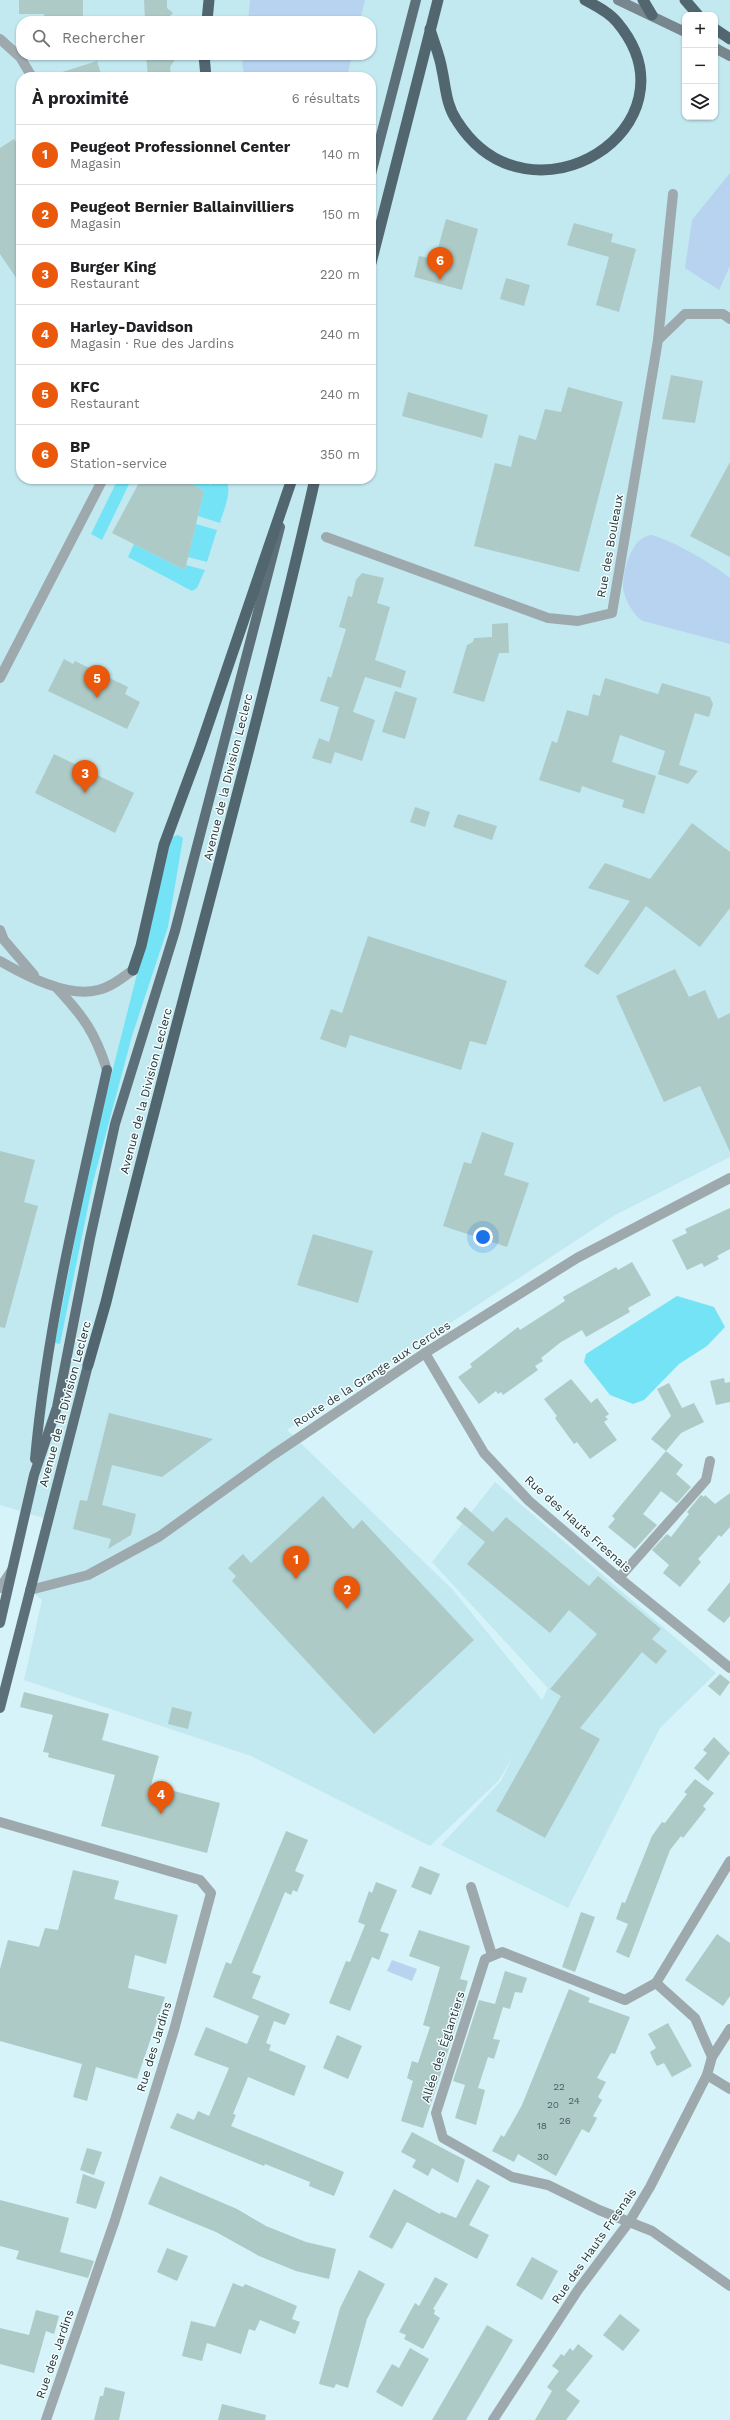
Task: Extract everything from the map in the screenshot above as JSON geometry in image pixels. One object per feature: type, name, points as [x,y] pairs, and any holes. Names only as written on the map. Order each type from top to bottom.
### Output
[{"type":"highway","points":[[207,16],[209,0]]},
{"type":"highway","points":[[376,243],[438,0]]},
{"type":"highway","points":[[430,29],[440,61],[449,107],[469,138],[484,151],[502,162],[535,169],[566,168],[589,160],[605,150],[628,123],[638,99],[640,80],[636,58],[630,41],[616,21],[585,0]]},
{"type":"highway","points":[[643,0],[652,15]]},
{"type":"highway","points":[[686,0],[696,12]]},
{"type":"highway","points":[[718,31],[730,38]]},
{"type":"highway","points":[[204,60],[206,72]]},
{"type":"highway","points":[[133,970],[141,946],[164,845],[200,748],[290,484]]},
{"type":"highway","name":"Avenue de la Division Leclerc","points":[[88,1365],[106,1302],[297,560],[314,484]]},
{"type":"main road","points":[[376,155],[416,0]]},
{"type":"main road","points":[[618,0],[682,30]]},
{"type":"main road","points":[[718,50],[730,56]]},
{"type":"main road","name":"Avenue de la Division Leclerc","points":[[0,1623],[34,1475],[57,1407],[90,1238],[115,1124],[175,931],[291,484]]},
{"type":"main road","points":[[34,1475],[40,1404],[63,1262],[107,1070]]},
{"type":"main road","name":"Avenue de la Division Leclerc","points":[[0,1708],[88,1365]]},
{"type":"street","points":[[0,39],[16,53]]},
{"type":"street","points":[[22,60],[29,72]]},
{"type":"street","points":[[658,340],[673,194]]},
{"type":"street","points":[[658,340],[685,314],[723,314],[730,319]]},
{"type":"street","name":"Rue des Bouleaux","points":[[326,537],[548,618],[578,621],[612,613],[658,340]]},
{"type":"street","points":[[0,678],[100,484]]},
{"type":"street","points":[[0,930],[4,940],[37,978]]},
{"type":"street","points":[[0,961],[57,988],[82,993],[99,990],[114,984],[133,970]]},
{"type":"street","points":[[57,988],[82,1016],[98,1041],[107,1070]]},
{"type":"street","name":"Route de la Grange aux Cercles","points":[[30,1590],[88,1575],[160,1536],[292,1442],[425,1353],[577,1258],[730,1178]]},
{"type":"street","name":"Rue des Hauts Fresnais","points":[[425,1353],[484,1453],[530,1501],[618,1578],[728,1663]]},
{"type":"street","points":[[618,1578],[706,1480],[710,1461]]},
{"type":"street","points":[[0,1588],[14,1567]]},
{"type":"street","name":"Rue des Jardins","points":[[0,1822],[200,1880],[212,1893],[174,2030],[111,2233],[46,2420]]},
{"type":"street","points":[[471,1887],[492,1955],[502,1952],[625,2000],[656,1983],[730,1861]]},
{"type":"street","name":"Allée des Églantiers","points":[[492,1955],[485,1959],[436,2113],[443,2138],[512,2177],[548,2185],[652,2231],[730,2286]]},
{"type":"street","points":[[656,1983],[695,2018],[712,2057]]},
{"type":"street","name":"Rue des Hauts Fresnais","points":[[493,2420],[578,2290],[629,2222],[650,2187],[707,2075],[712,2057],[730,2029]]},
{"type":"street","points":[[707,2075],[730,2089]]},
{"type":"shaded area","points":[[0,0],[730,0],[730,1157],[615,1215],[287,1430],[452,1589],[542,1700],[548,1688],[432,1562],[495,1482],[716,1673],[660,1728],[568,1908],[441,1845],[501,1781],[513,1756],[499,1780],[430,1846],[251,1756],[24,1680],[42,1600],[30,1590],[47,1519],[0,1505]]},
{"type":"shaded area","points":[[250,0],[365,0],[361,16],[248,16]]},
{"type":"shaded area","points":[[243,60],[351,60],[348,72],[244,72],[242,64]]},
{"type":"shaded area","points":[[730,173],[730,266],[719,290],[685,268],[692,220]]},
{"type":"shaded area","points":[[116,484],[129,484],[102,540],[91,534]]},
{"type":"shaded area","points":[[192,484],[227,484],[228,494],[220,523],[198,516],[204,491]]},
{"type":"shaded area","points":[[196,524],[217,530],[207,562],[188,557]]},
{"type":"shaded area","points":[[652,535],[662,538],[693,554],[730,578],[730,644],[643,621],[632,610],[623,590],[623,579],[627,563],[630,554],[639,541]]},
{"type":"shaded area","points":[[134,544],[185,570],[186,565],[205,570],[197,588],[192,591],[128,557]]},
{"type":"shaded area","points":[[178,835],[183,838],[168,927],[132,1036],[93,1182],[60,1344],[55,1343],[91,1155],[172,837]]},
{"type":"shaded area","points":[[677,1296],[714,1307],[725,1327],[707,1346],[679,1364],[644,1400],[633,1404],[610,1395],[584,1362],[586,1354]]},
{"type":"shaded area","points":[[392,1960],[417,1969],[412,1981],[387,1971]]},
{"type":"building","points":[[19,0],[83,0],[83,16],[44,16],[44,14],[19,14]]},
{"type":"building","points":[[144,0],[167,0],[167,8],[173,13],[170,16],[145,16]]},
{"type":"building","points":[[146,60],[175,60],[170,67],[171,72],[148,72]]},
{"type":"building","points":[[97,61],[100,72],[62,72]]},
{"type":"building","points":[[14,139],[16,142],[16,278],[0,254],[0,148]]},
{"type":"building","points":[[446,219],[478,229],[462,290],[414,277],[419,256],[435,259]]},
{"type":"building","points":[[574,223],[613,234],[611,242],[636,249],[619,312],[596,305],[609,257],[567,245]]},
{"type":"building","points":[[506,278],[530,285],[524,306],[500,299]]},
{"type":"building","points":[[671,375],[703,381],[695,423],[662,419]]},
{"type":"building","points":[[568,387],[623,402],[579,572],[474,546],[495,463],[511,467],[519,435],[536,440],[545,409],[561,412]]},
{"type":"building","points":[[408,392],[488,415],[482,438],[402,416]]},
{"type":"building","points":[[730,462],[730,557],[690,536]]},
{"type":"building","points":[[138,484],[192,484],[204,491],[185,570],[112,533]]},
{"type":"building","points":[[362,573],[384,578],[377,603],[390,607],[375,660],[406,671],[401,688],[365,677],[353,712],[375,720],[362,761],[335,752],[331,764],[312,758],[319,738],[329,742],[339,707],[320,701],[328,676],[331,678],[346,629],[339,627],[348,596],[352,597],[356,580]]},
{"type":"building","points":[[508,623],[509,653],[499,653],[484,702],[453,693],[467,645],[473,642],[474,638],[492,637],[492,624]]},
{"type":"building","points":[[64,659],[73,664],[75,661],[128,687],[125,694],[140,702],[127,729],[48,691]]},
{"type":"building","points":[[605,678],[658,694],[662,683],[710,697],[713,704],[709,717],[695,713],[679,765],[698,771],[688,784],[658,774],[665,751],[620,735],[612,762],[656,776],[644,814],[622,807],[624,800],[582,786],[580,793],[539,780],[552,741],[557,743],[567,710],[588,716],[593,694],[600,696]]},
{"type":"building","points":[[395,691],[417,698],[405,739],[382,732]]},
{"type":"building","points":[[54,754],[134,793],[115,833],[35,793]]},
{"type":"building","points":[[415,807],[430,812],[425,827],[410,822]]},
{"type":"building","points":[[458,814],[497,826],[492,840],[453,827]]},
{"type":"building","points":[[692,823],[730,852],[730,908],[700,947],[646,906],[598,975],[584,966],[630,901],[588,888],[605,863],[650,879]]},
{"type":"building","points":[[368,936],[507,981],[486,1045],[470,1041],[461,1070],[350,1035],[346,1048],[320,1039],[331,1009],[342,1013]]},
{"type":"building","points":[[675,969],[689,997],[705,990],[718,1019],[730,1013],[730,1152],[700,1086],[664,1102],[616,996]]},
{"type":"building","points":[[482,1132],[514,1143],[504,1175],[529,1183],[507,1247],[443,1226],[464,1162],[471,1164]]},
{"type":"building","points":[[0,1151],[35,1160],[24,1202],[38,1206],[5,1328],[0,1327]]},
{"type":"building","points":[[730,1208],[730,1249],[717,1256],[719,1259],[704,1267],[702,1263],[687,1270],[672,1240],[687,1233],[685,1229]]},
{"type":"building","points":[[313,1234],[373,1251],[358,1303],[297,1285]]},
{"type":"building","points":[[632,1262],[651,1295],[628,1308],[630,1312],[586,1337],[582,1330],[561,1342],[541,1358],[543,1361],[535,1366],[538,1370],[503,1395],[501,1392],[498,1394],[496,1391],[479,1404],[458,1377],[472,1367],[470,1364],[518,1327],[520,1330],[565,1301],[563,1297],[616,1267],[618,1270]]},
{"type":"building","points":[[724,1378],[725,1383],[730,1382],[730,1402],[716,1405],[710,1381]]},
{"type":"building","points":[[571,1379],[591,1403],[597,1398],[609,1414],[605,1417],[608,1419],[604,1422],[617,1440],[590,1459],[577,1442],[574,1444],[555,1418],[557,1416],[544,1399]]},
{"type":"building","points":[[669,1383],[682,1408],[694,1403],[704,1422],[681,1433],[666,1451],[651,1439],[671,1416],[657,1389]]},
{"type":"building","points":[[109,1413],[213,1439],[162,1477],[112,1465],[102,1505],[136,1514],[131,1535],[108,1549],[111,1539],[73,1529],[80,1500],[87,1501]]},
{"type":"building","points":[[666,1451],[683,1465],[676,1474],[691,1487],[677,1503],[661,1491],[643,1514],[657,1525],[635,1549],[608,1527],[615,1519],[612,1516]]},
{"type":"building","points":[[730,1493],[730,1527],[721,1537],[719,1535],[698,1559],[701,1562],[680,1587],[663,1573],[669,1565],[652,1550],[667,1534],[671,1537],[689,1514],[687,1512],[701,1495],[704,1497],[705,1495],[715,1504]]},
{"type":"building","points":[[323,1496],[353,1529],[362,1520],[474,1640],[374,1734],[232,1581],[236,1576],[228,1568],[243,1554],[251,1563]]},
{"type":"building","points":[[465,1507],[493,1532],[506,1517],[589,1586],[598,1576],[661,1629],[652,1639],[667,1651],[656,1664],[642,1652],[580,1728],[600,1739],[545,1838],[496,1811],[561,1696],[550,1689],[597,1634],[569,1610],[550,1633],[467,1564],[485,1542],[456,1518]]},
{"type":"building","points":[[730,1582],[730,1616],[724,1623],[707,1610]]},
{"type":"building","points":[[720,1674],[730,1682],[720,1696],[708,1686]]},
{"type":"building","points":[[24,1692],[109,1714],[102,1740],[159,1756],[151,1785],[220,1803],[207,1853],[101,1826],[115,1775],[48,1757],[49,1753],[43,1752],[53,1715],[20,1707]]},
{"type":"building","points":[[172,1707],[192,1712],[188,1729],[168,1724]]},
{"type":"building","points":[[714,1737],[730,1753],[708,1781],[694,1768],[707,1753],[703,1750]]},
{"type":"building","points":[[695,1779],[714,1793],[703,1806],[706,1809],[683,1838],[681,1836],[670,1850],[629,1958],[616,1952],[628,1924],[616,1919],[622,1902],[625,1903],[652,1836],[662,1822],[665,1823],[687,1794],[684,1792]]},
{"type":"building","points":[[286,1831],[308,1840],[295,1871],[304,1875],[297,1892],[293,1890],[291,1895],[285,1892],[252,1973],[261,1976],[252,1998],[290,2014],[285,2025],[274,2021],[266,2043],[271,2045],[269,2050],[306,2066],[294,2096],[248,2077],[233,2114],[236,2115],[231,2126],[344,2172],[334,2196],[309,2186],[310,2182],[265,2164],[264,2166],[170,2128],[177,2113],[194,2120],[198,2111],[209,2116],[229,2068],[194,2055],[206,2027],[247,2044],[259,2016],[213,1997],[226,1962],[231,1964]]},
{"type":"building","points":[[420,1866],[440,1874],[431,1895],[411,1887]]},
{"type":"building","points":[[73,1870],[119,1881],[114,1899],[178,1915],[166,1964],[135,1955],[128,1988],[165,1997],[137,2079],[96,2067],[87,2101],[73,2097],[82,2064],[0,2041],[0,1969],[8,1940],[39,1947],[45,1928],[58,1930]]},
{"type":"building","points":[[376,1882],[397,1890],[380,1931],[389,1934],[379,1960],[372,1957],[350,2011],[329,2003],[346,1961],[350,1962],[365,1925],[358,1922],[369,1891],[372,1893]]},
{"type":"building","points":[[581,1912],[595,1917],[575,1972],[562,1967]]},
{"type":"building","points":[[419,1930],[470,1946],[460,1979],[468,1981],[464,1995],[466,1996],[423,2128],[401,2121],[413,2081],[407,2078],[412,2061],[418,2063],[430,2027],[423,2025],[440,1967],[409,1956]]},
{"type":"building","points":[[717,1934],[730,1943],[730,1996],[723,2006],[685,1980]]},
{"type":"building","points":[[505,1971],[527,1978],[522,1993],[515,1992],[510,2009],[503,2007],[493,2039],[500,2040],[494,2059],[488,2057],[478,2088],[485,2090],[476,2125],[455,2118],[465,2085],[453,2081],[479,2000],[495,2004]]},
{"type":"building","points":[[569,1989],[590,1998],[588,2002],[630,2017],[615,2054],[611,2053],[597,2078],[606,2082],[598,2097],[602,2100],[593,2116],[597,2118],[589,2133],[582,2129],[556,2176],[518,2154],[514,2162],[492,2151],[501,2135],[504,2137],[522,2105]]},
{"type":"building","points":[[668,2023],[692,2066],[672,2077],[664,2063],[657,2066],[653,2059],[650,2052],[656,2048],[648,2034]]},
{"type":"building","points":[[337,2035],[362,2046],[348,2079],[323,2068]]},
{"type":"building","points":[[412,2132],[465,2160],[458,2183],[432,2168],[428,2176],[412,2167],[416,2160],[401,2152]]},
{"type":"building","points":[[87,2148],[102,2152],[94,2175],[80,2170]]},
{"type":"building","points":[[83,2174],[105,2182],[96,2209],[76,2203]]},
{"type":"building","points":[[160,2176],[237,2209],[266,2226],[306,2242],[336,2249],[329,2279],[296,2271],[259,2256],[216,2232],[148,2204]]},
{"type":"building","points":[[477,2179],[490,2186],[469,2225],[489,2235],[477,2259],[407,2222],[392,2249],[369,2237],[394,2189],[440,2214],[441,2212],[456,2218]]},
{"type":"building","points":[[0,2200],[69,2218],[60,2252],[94,2261],[88,2278],[16,2259],[19,2251],[0,2246]]},
{"type":"building","points":[[167,2248],[188,2256],[177,2281],[157,2272]]},
{"type":"building","points":[[532,2257],[558,2271],[542,2300],[516,2285]]},
{"type":"building","points":[[359,2270],[385,2284],[367,2319],[348,2388],[336,2384],[334,2388],[319,2384],[340,2308]]},
{"type":"building","points":[[435,2277],[448,2284],[433,2309],[435,2310],[434,2314],[440,2318],[423,2349],[404,2339],[406,2335],[399,2332],[415,2303],[419,2306]]},
{"type":"building","points":[[233,2283],[243,2287],[245,2284],[297,2306],[292,2319],[300,2322],[295,2334],[260,2320],[255,2331],[249,2329],[241,2354],[207,2343],[202,2361],[182,2356],[191,2321],[215,2327]]},
{"type":"building","points":[[36,2310],[59,2316],[54,2334],[46,2331],[34,2373],[0,2364],[0,2328],[29,2335]]},
{"type":"building","points":[[620,2314],[640,2330],[623,2351],[603,2335]]},
{"type":"building","points":[[487,2325],[513,2340],[466,2420],[432,2420]]},
{"type":"building","points":[[578,2344],[593,2356],[566,2390],[580,2401],[566,2420],[535,2420],[552,2391],[547,2387],[559,2371],[552,2366],[561,2354],[564,2356],[570,2348],[573,2351]]},
{"type":"building","points":[[410,2348],[429,2359],[402,2407],[376,2392],[392,2364],[399,2368]]},
{"type":"building","points":[[105,2387],[125,2392],[119,2420],[94,2420],[100,2396],[103,2396]]},
{"type":"building","points":[[222,2404],[266,2415],[265,2420],[218,2420]]},
{"type":"place","name":"BP","points":[[440,280]]},
{"type":"place","name":"KFC","points":[[97,698]]},
{"type":"place","name":"Burger King","points":[[85,793]]},
{"type":"place","name":"Peugeot Professionnel Center","points":[[296,1579]]},
{"type":"place","name":"Peugeot Bernier Ballainvilliers","points":[[347,1609]]},
{"type":"place","name":"Harley-Davidson","points":[[161,1814]]}]
